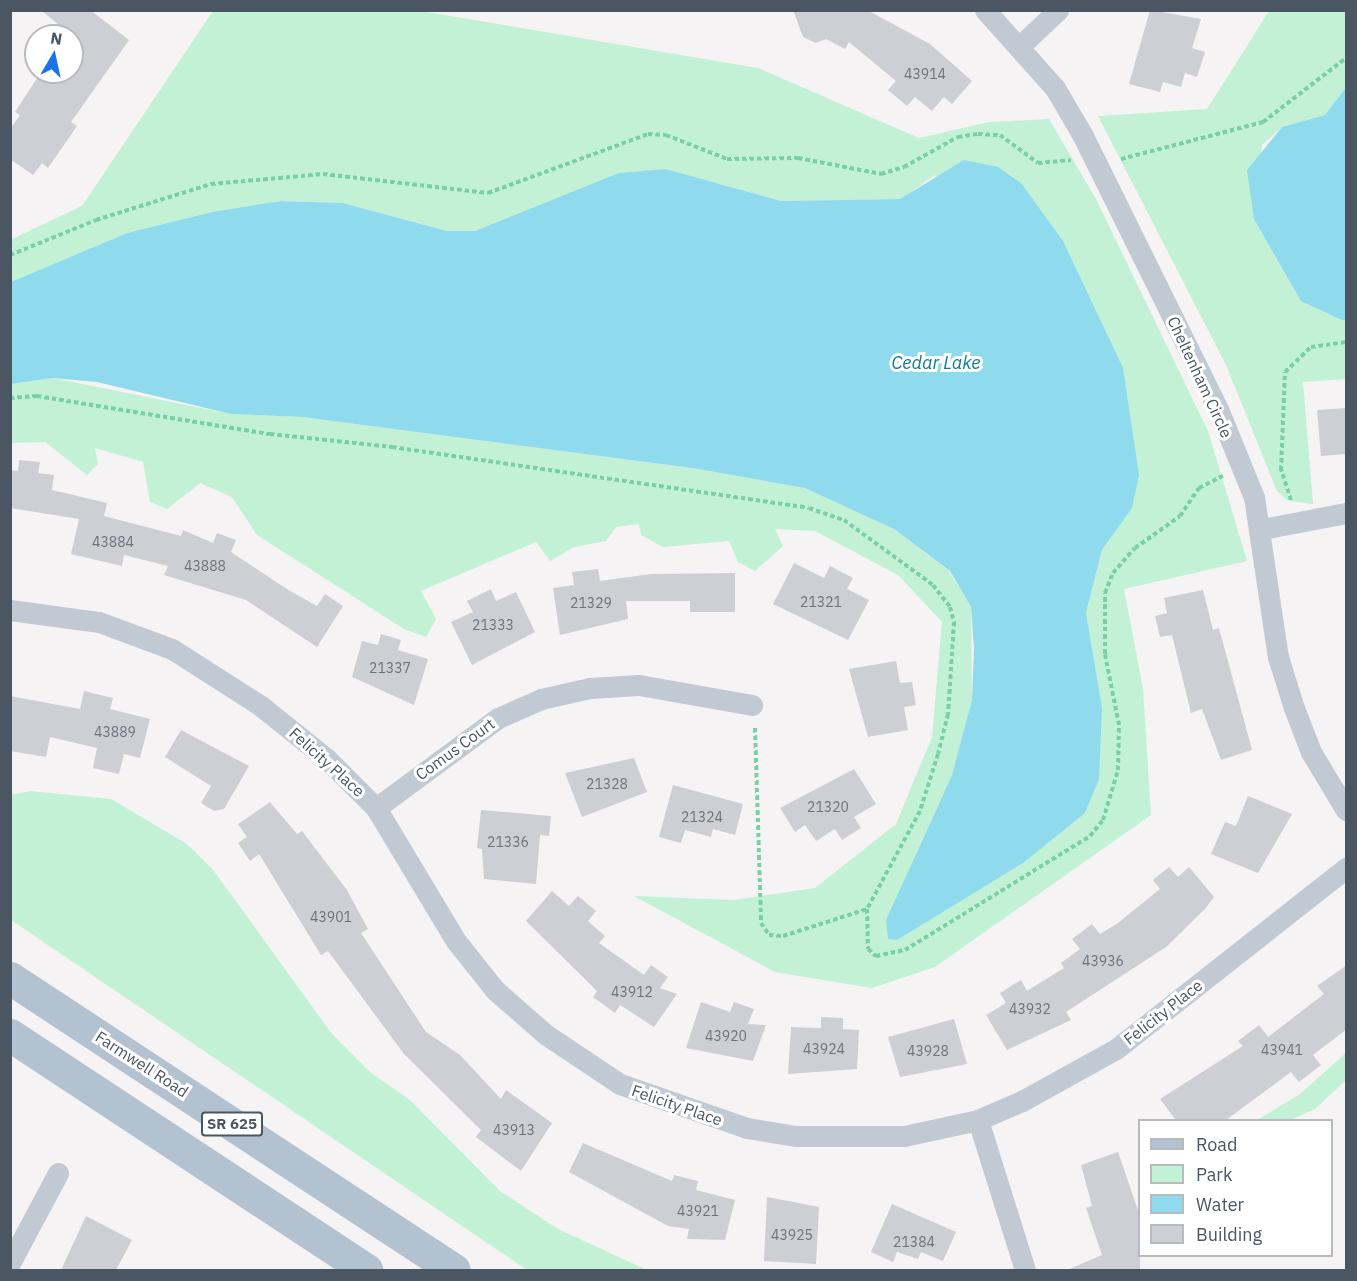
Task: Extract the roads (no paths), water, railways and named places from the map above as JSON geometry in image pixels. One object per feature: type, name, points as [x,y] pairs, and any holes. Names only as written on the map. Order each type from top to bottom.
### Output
[{"type":"main road","name":"Farmwell Road","points":[[10,978],[454,1270]]},
{"type":"main road","name":"SR 625","points":[[10,1035],[367,1270]]},
{"type":"street","name":"Cheltenham Circle","points":[[985,10],[1055,88],[1094,159],[1218,409],[1262,530],[1278,657],[1311,752],[1347,810]]},
{"type":"street","points":[[1019,47],[1058,10]]},
{"type":"street","points":[[1262,530],[1347,513]]},
{"type":"street","name":"Felicity Place","points":[[10,610],[99,622],[172,649],[307,741],[376,808],[423,893],[495,990],[545,1034],[620,1084],[747,1128],[796,1136],[904,1136],[978,1120],[1107,1056],[1347,868]]},
{"type":"street","name":"Comus Court","points":[[376,808],[498,718],[541,699],[590,688],[639,685],[752,705]]},
{"type":"street","points":[[978,1120],[1025,1270]]},
{"type":"street","points":[[10,1263],[58,1173]]},
{"type":"water","points":[[1346,87],[1346,320],[1342,320],[1301,301],[1254,219],[1247,170],[1282,127],[1325,115]]},
{"type":"water","name":"Cedar Lake","points":[[964,160],[998,167],[1021,183],[1063,241],[1123,368],[1139,475],[1132,508],[1102,550],[1086,613],[1102,708],[1099,779],[1085,813],[1023,863],[897,940],[888,939],[886,920],[952,775],[972,699],[974,649],[971,607],[950,571],[894,529],[805,488],[692,468],[302,417],[231,414],[97,382],[53,378],[11,384],[11,282],[127,233],[213,212],[281,201],[343,203],[447,231],[475,231],[619,173],[666,169],[781,201],[900,199]]}]
